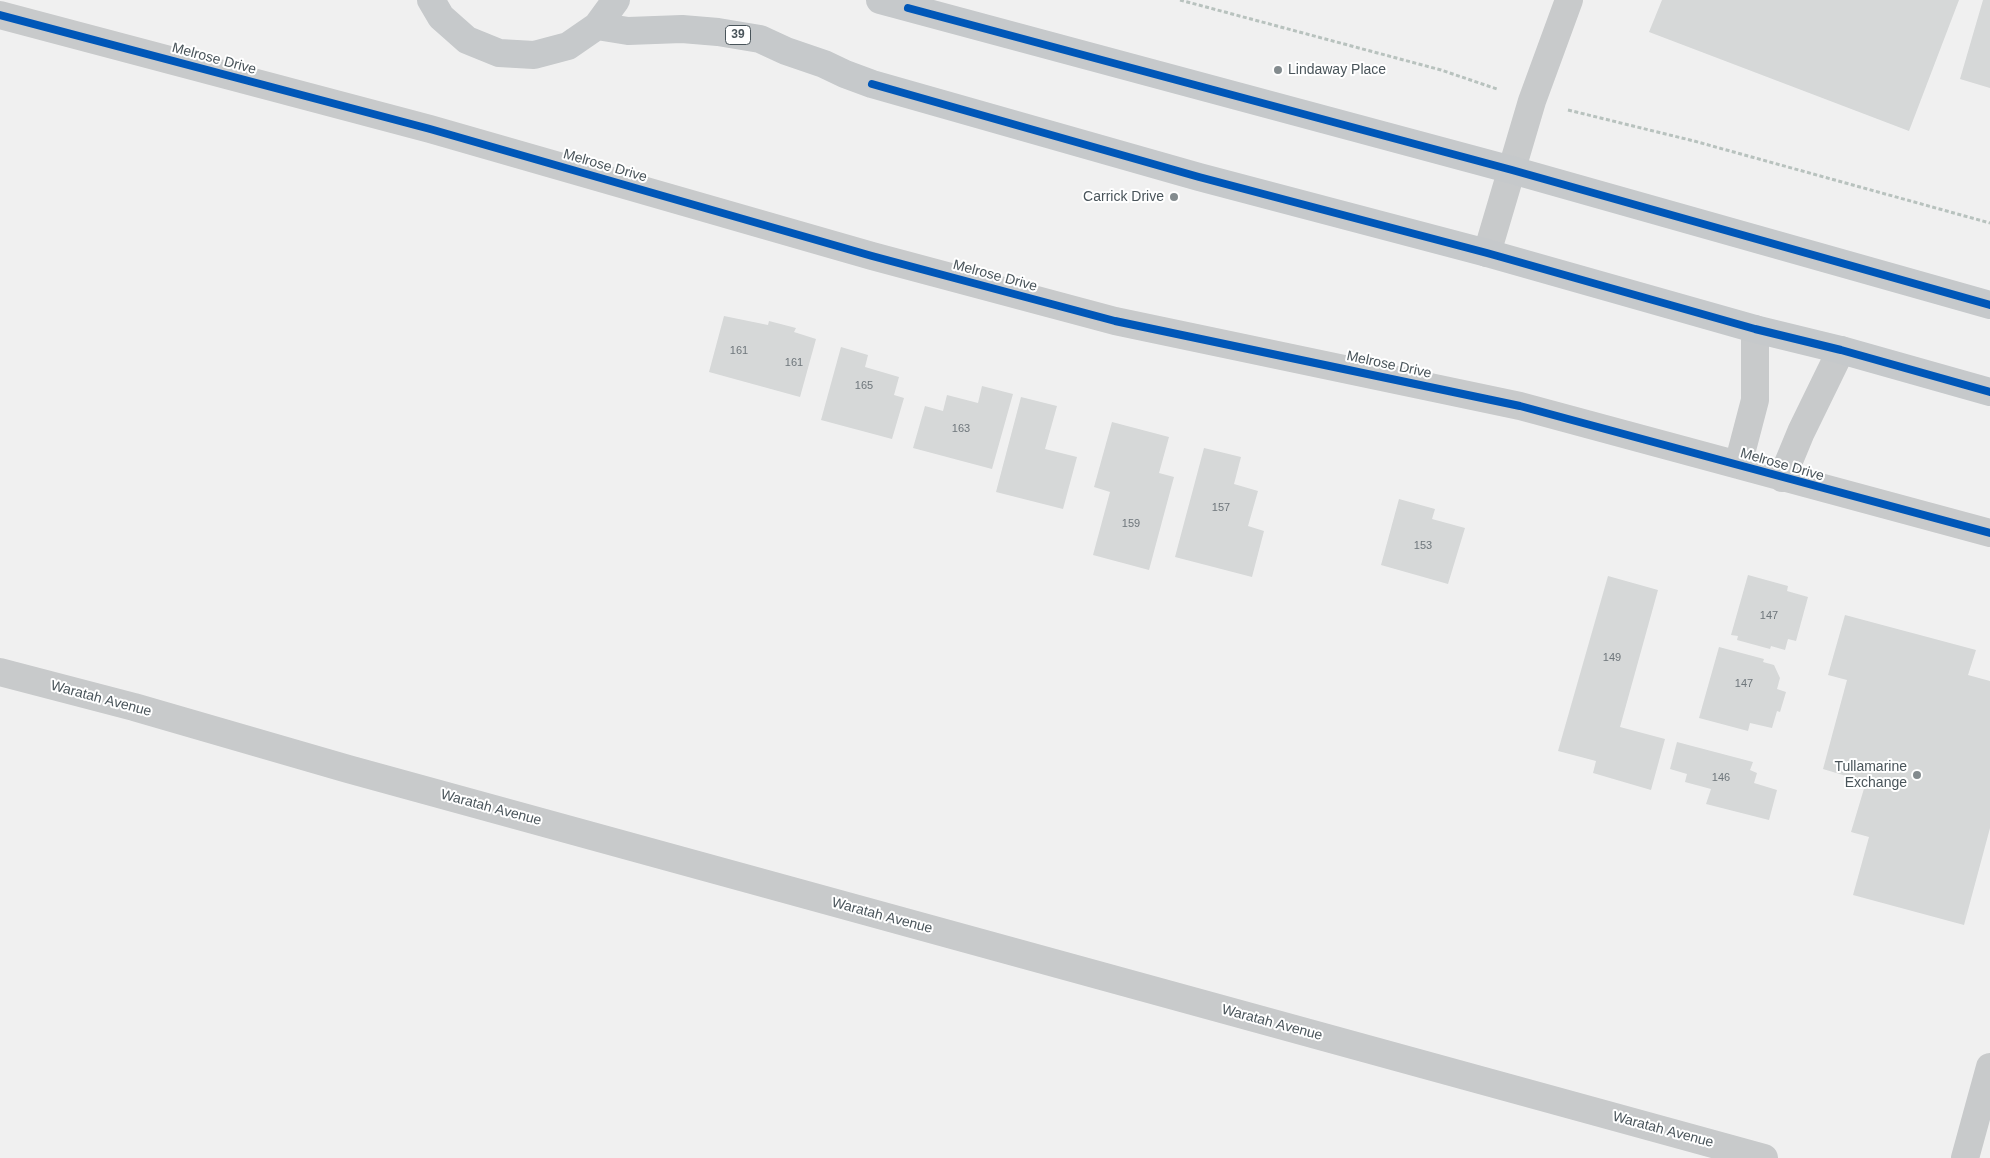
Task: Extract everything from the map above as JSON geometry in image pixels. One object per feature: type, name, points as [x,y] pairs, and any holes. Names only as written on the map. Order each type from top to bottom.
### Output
[{"type":"main road","points":[[415,0],[436,8],[467,40],[500,53],[534,55],[568,46],[596,26],[616,0]]},
{"type":"main road","points":[[880,0],[1512,170],[1990,305]]},
{"type":"main road","name":"39","points":[[596,26],[628,31],[682,29],[718,32],[760,39],[872,84],[1200,176],[1487,253],[1755,329],[1841,350],[1990,392]]},
{"type":"street","points":[[1487,253],[1532,101],[1569,0]]},
{"type":"street","name":"Melrose Drive","points":[[0,16],[430,129],[863,253],[1115,321],[1520,406],[1990,534]]},
{"type":"street","points":[[1738,465],[1755,400],[1755,329]]},
{"type":"street","points":[[1782,478],[1801,432],[1841,350]]},
{"type":"street","name":"Waratah Avenue","points":[[0,672],[134,707],[358,772],[1764,1158]]},
{"type":"street","points":[[1965,1158],[1990,1067]]},
{"type":"path","points":[[1180,0],[1442,70],[1532,101],[1694,141],[1990,223]]},
{"type":"building","points":[[1662,0],[1959,0],[1909,131],[1649,32]]},
{"type":"building","points":[[1983,0],[1990,0],[1990,88],[1960,79]]},
{"type":"building","points":[[724,316],[768,325],[769,321],[796,328],[794,332],[816,339],[800,397],[709,372]]},
{"type":"building","points":[[841,347],[868,355],[865,367],[899,377],[894,395],[904,398],[892,439],[821,420]]},
{"type":"building","points":[[982,386],[1013,394],[992,469],[913,448],[925,406],[943,411],[947,395],[978,403]]},
{"type":"building","points":[[1021,397],[1057,406],[1045,449],[1077,457],[1063,509],[996,492]]},
{"type":"building","points":[[1112,422],[1169,437],[1159,473],[1174,477],[1149,570],[1093,555],[1110,492],[1094,487]]},
{"type":"building","points":[[1204,448],[1241,457],[1234,484],[1258,491],[1248,526],[1264,531],[1252,577],[1175,557]]},
{"type":"building","points":[[1399,499],[1435,509],[1432,519],[1465,528],[1448,584],[1381,565]]},
{"type":"building","points":[[1748,575],[1788,586],[1787,591],[1808,597],[1796,641],[1788,639],[1785,650],[1771,646],[1770,649],[1737,640],[1738,636],[1731,635]]},
{"type":"building","points":[[1608,576],[1658,590],[1620,727],[1665,739],[1651,790],[1593,773],[1596,761],[1558,751]]},
{"type":"building","name":"Tullamarine Exchange","points":[[1845,615],[1976,650],[1968,675],[1990,681],[1990,828],[1964,925],[1853,895],[1869,837],[1851,832],[1866,782],[1823,769],[1847,680],[1828,675]]},
{"type":"building","points":[[1719,647],[1764,659],[1763,662],[1774,665],[1780,678],[1777,689],[1786,692],[1780,712],[1777,711],[1772,728],[1750,723],[1748,731],[1699,718]]},
{"type":"building","points":[[1677,742],[1753,762],[1750,770],[1757,773],[1754,783],[1777,790],[1769,820],[1706,804],[1711,789],[1685,782],[1687,774],[1670,769]]},
{"type":"cycle path","points":[[908,8],[1512,170],[1990,305]]},
{"type":"cycle path","points":[[0,15],[430,129],[872,256],[1115,321],[1520,406],[1990,533]]},
{"type":"cycle path","points":[[872,84],[1199,177],[1487,253],[1755,329],[1841,350],[1990,392]]},
{"type":"place","name":"Lindaway Place","points":[[1278,70]]},
{"type":"place","name":"Carrick Drive","points":[[1174,197]]},
{"type":"place","name":"Tullamarine Exchange","points":[[1917,775]]}]
